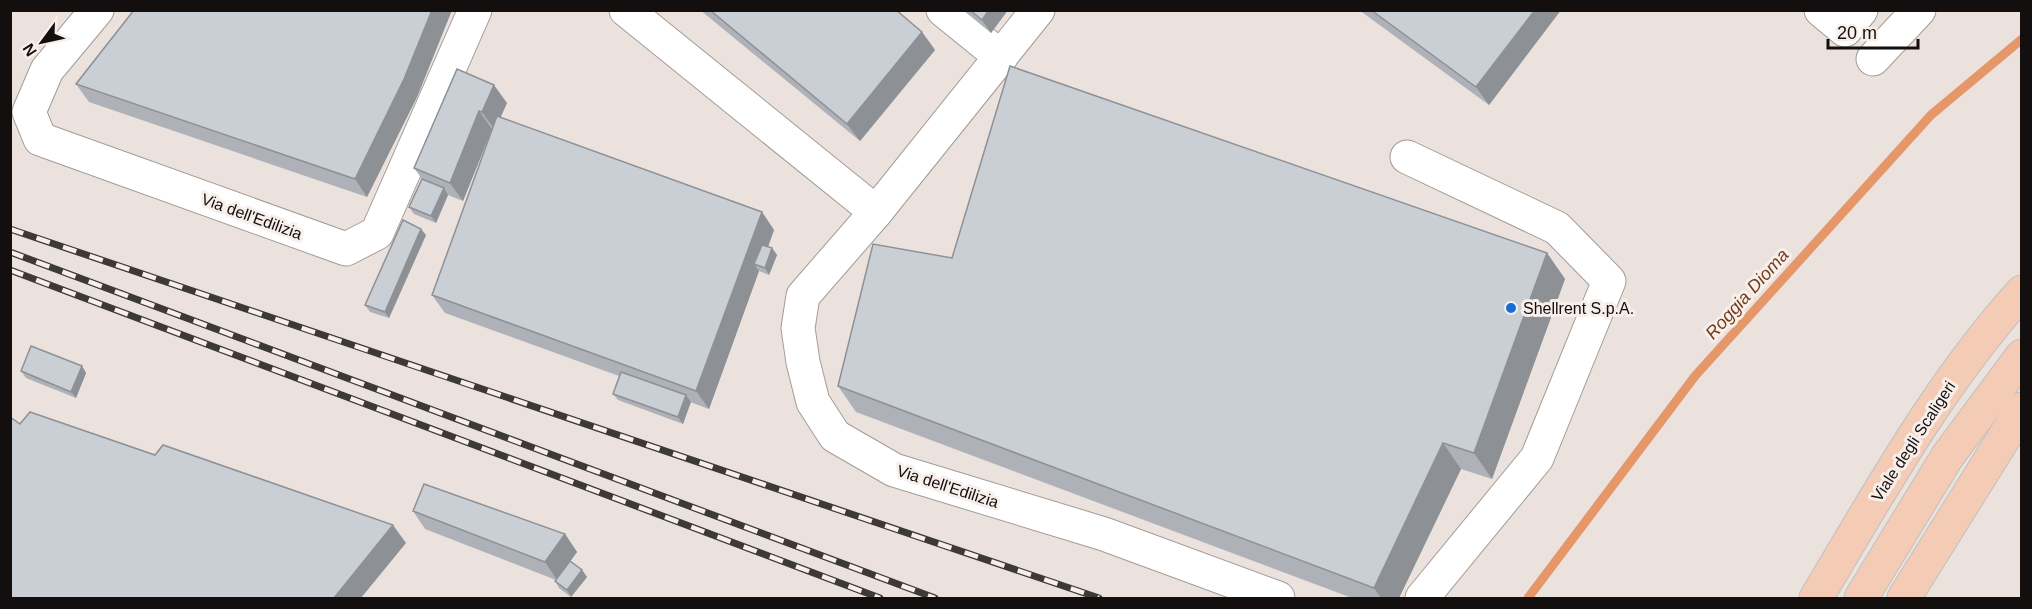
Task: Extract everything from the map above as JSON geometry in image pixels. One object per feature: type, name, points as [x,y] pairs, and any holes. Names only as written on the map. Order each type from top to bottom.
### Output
[{"type":"highway","name":"Viale degli Scaligeri","points":[[1816,598],[1912,438],[1985,332],[2022,292]]},
{"type":"highway","points":[[1861,598],[1947,457],[2022,356]]},
{"type":"highway","points":[[1904,598],[2022,409]]},
{"type":"street","name":"Via dell'Edilizia","points":[[97,10],[47,70],[29,112],[40,140],[346,249],[377,233],[476,10]]},
{"type":"street","points":[[626,10],[876,212]]},
{"type":"street","points":[[943,10],[1001,57]]},
{"type":"street","name":"Via dell'Edilizia","points":[[1038,10],[876,212],[803,296],[798,328],[802,362],[813,402],[835,436],[894,470],[1104,534],[1278,598]]},
{"type":"street","points":[[1821,10],[1845,30],[1861,10]]},
{"type":"street","points":[[1873,58],[1919,10]]},
{"type":"street","points":[[1407,158],[1557,228],[1609,281],[1537,458],[1422,598]]},
{"type":"building","points":[[134,10],[432,10],[404,79],[355,179],[76,84]]},
{"type":"building","points":[[710,10],[896,10],[922,32],[847,124]]},
{"type":"building","points":[[970,10],[989,10],[982,20]]},
{"type":"building","points":[[1371,10],[1535,10],[1476,87]]},
{"type":"building","points":[[1010,66],[1547,253],[1474,453],[1443,443],[1374,588],[838,386],[873,244],[952,258]]},
{"type":"building","points":[[457,69],[494,85],[482,112],[479,111],[450,183],[414,168]]},
{"type":"building","points":[[497,116],[762,212],[696,391],[432,295]]},
{"type":"building","points":[[422,179],[444,188],[431,216],[409,207]]},
{"type":"building","points":[[403,220],[421,229],[385,312],[365,305]]},
{"type":"building","points":[[762,245],[772,248],[765,268],[754,264]]},
{"type":"building","points":[[31,346],[82,366],[71,392],[21,371]]},
{"type":"building","points":[[621,372],[686,395],[678,417],[613,394]]},
{"type":"building","points":[[30,412],[155,455],[163,445],[393,525],[334,598],[10,598],[10,417],[20,424]]},
{"type":"building","points":[[424,484],[565,534],[545,562],[413,511]]},
{"type":"building","points":[[570,561],[582,570],[567,590],[555,581]]},
{"type":"waterway","name":"Roggia Dioma","points":[[1528,598],[1695,376],[1931,115],[2022,39]]},
{"type":"railway","points":[[10,229],[1099,598]]},
{"type":"railway","points":[[10,252],[935,598]]},
{"type":"railway","points":[[10,270],[880,598]]},
{"type":"place","name":"Shellrent S.p.A.","points":[[1511,308]]}]
